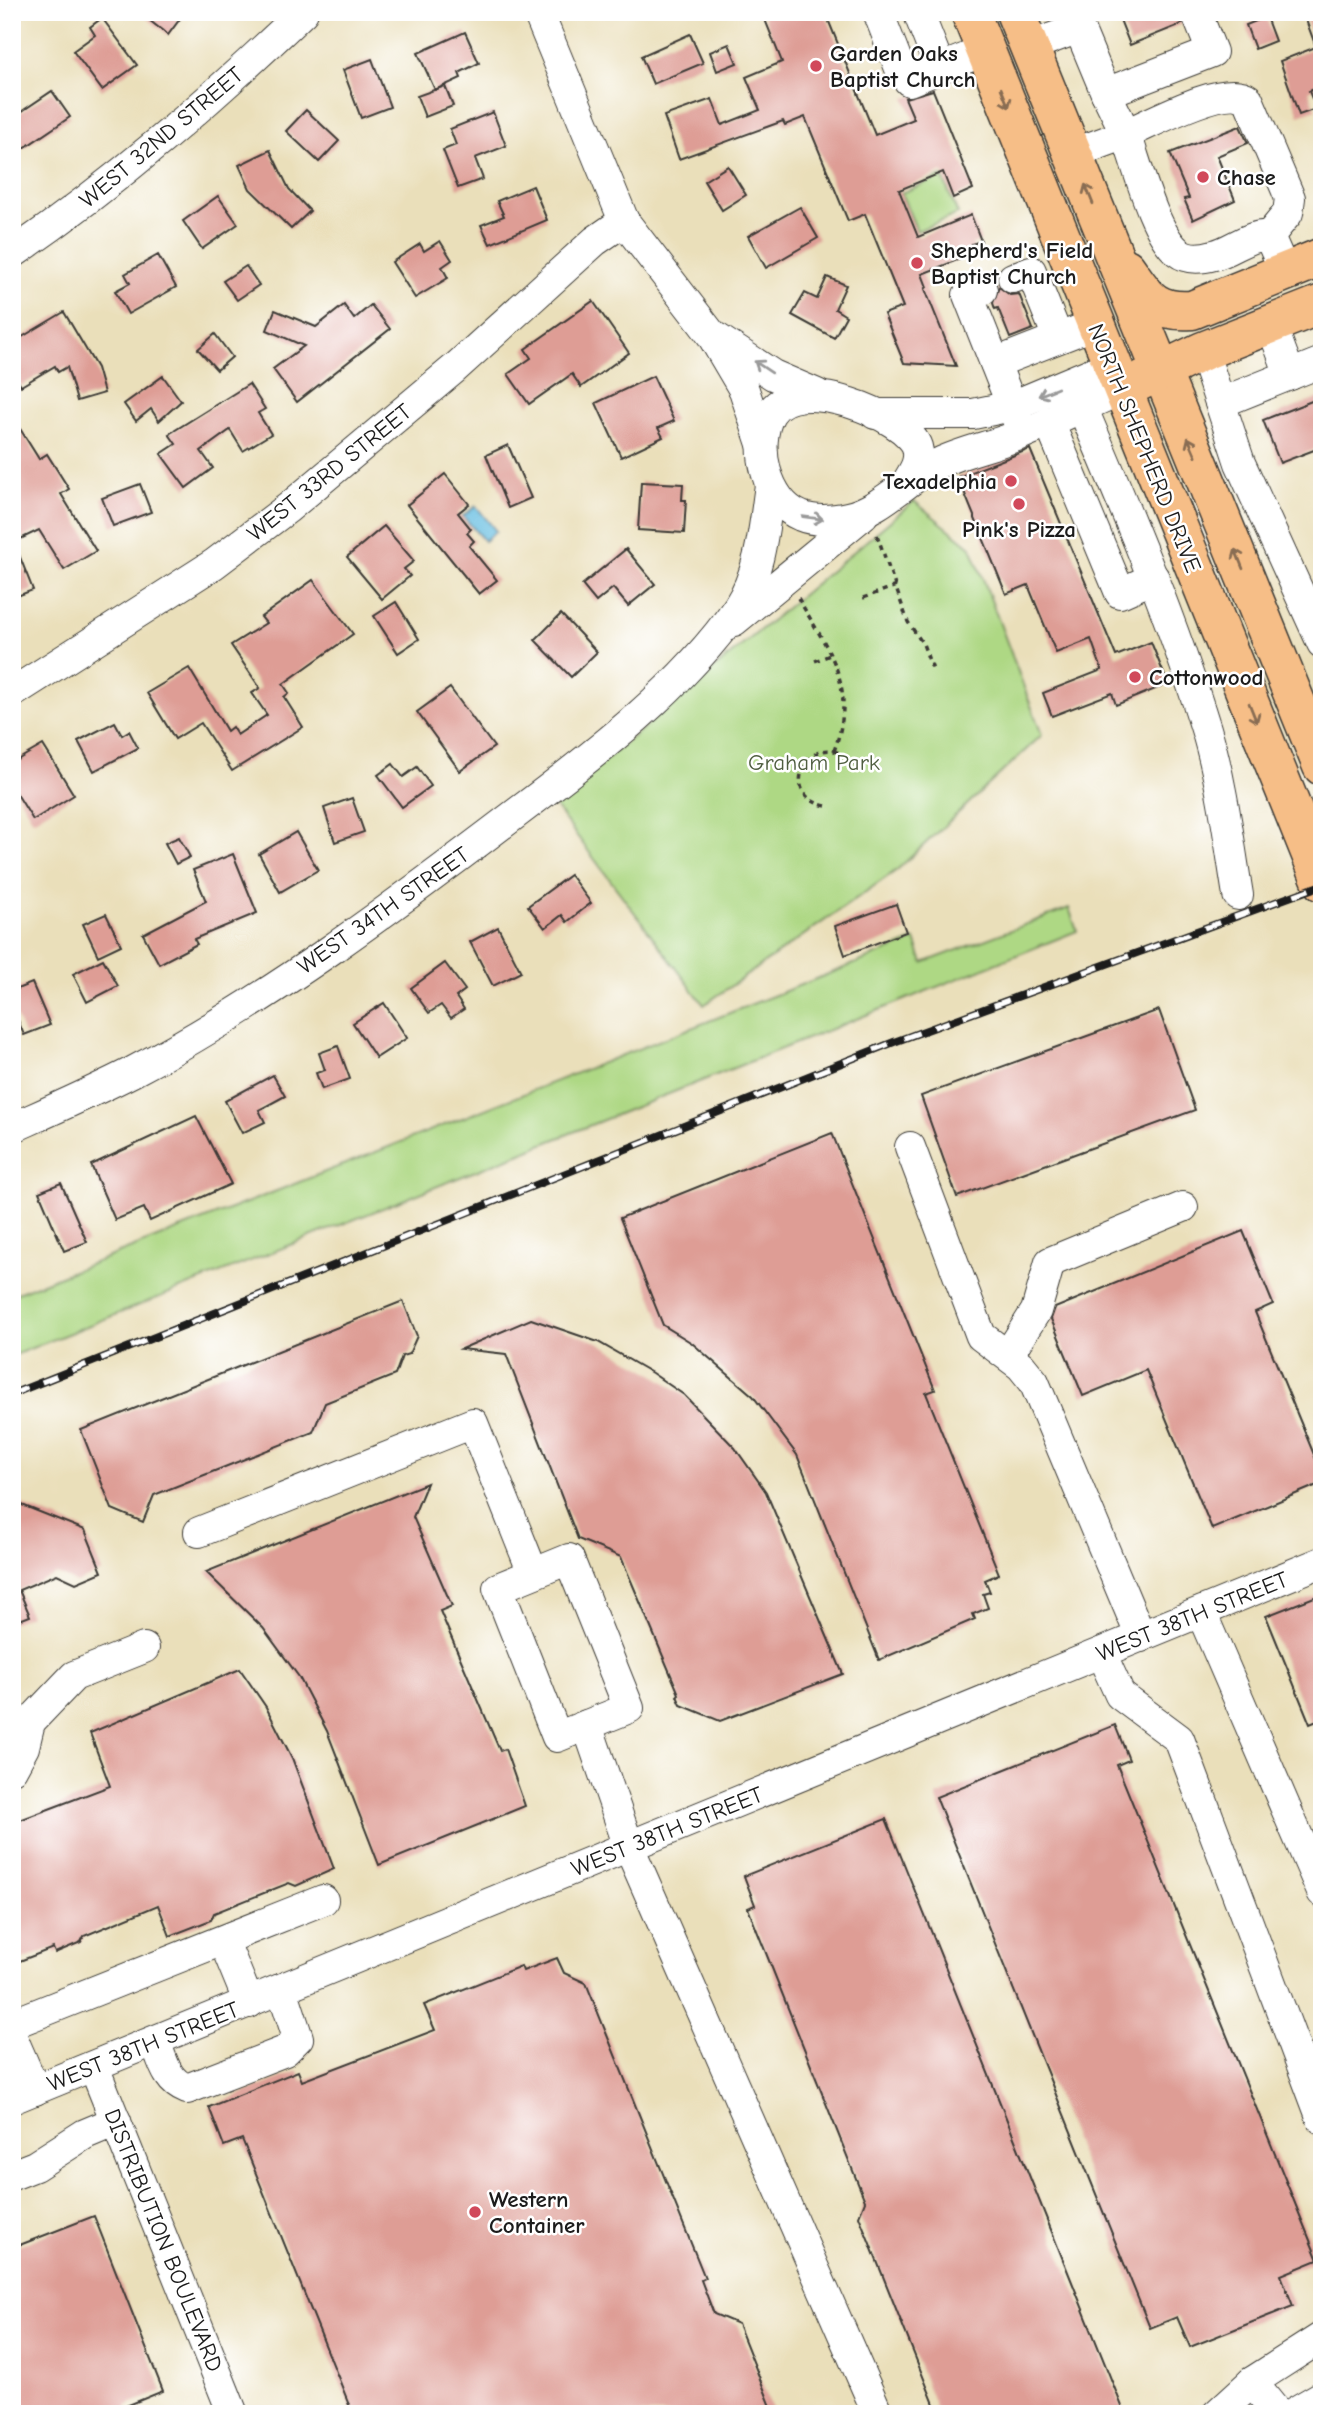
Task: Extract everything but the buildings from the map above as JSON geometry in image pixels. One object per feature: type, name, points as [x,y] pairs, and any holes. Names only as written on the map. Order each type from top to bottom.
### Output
[{"type":"main road","name":"NORTH SHEPHERD DRIVE","points":[[970,12],[1322,882]]},
{"type":"main road","name":"NORTH SHEPHERD DRIVE","points":[[1021,29],[1322,766]]},
{"type":"main road","points":[[988,56],[1021,29]]},
{"type":"main road","points":[[1110,247],[1144,296],[1155,304],[1179,311],[1192,310],[1277,253],[1322,257]]},
{"type":"main road","points":[[1116,377],[1155,361],[1322,273]]},
{"type":"main road","points":[[1155,361],[1203,351],[1322,304]]},
{"type":"street","name":"WEST 32ND STREET","points":[[12,254],[130,167],[214,97],[303,12]]},
{"type":"street","points":[[538,12],[624,221],[711,334],[744,390],[762,444],[770,485],[789,509],[801,516],[821,520],[866,513],[907,482],[939,463],[1036,428],[1082,407],[1116,377]]},
{"type":"street","points":[[878,12],[901,71],[909,81],[940,68],[988,56]]},
{"type":"street","points":[[918,12],[940,68]]},
{"type":"street","points":[[1106,93],[1212,52],[1196,12]]},
{"type":"street","points":[[1021,29],[1075,20],[1126,134],[1161,230],[1178,253],[1196,259],[1217,254],[1261,235],[1277,253]]},
{"type":"street","points":[[1072,154],[1219,96],[1242,95],[1253,105],[1290,198],[1277,253]]},
{"type":"street","name":"WEST 33RD STREET","points":[[12,693],[214,564],[288,508],[454,369],[595,241],[624,221]]},
{"type":"street","points":[[1058,338],[1003,282],[1002,360],[1012,406],[1036,428],[1120,593],[1196,572]]},
{"type":"street","points":[[1002,360],[1095,324]]},
{"type":"street","points":[[1271,324],[1290,375]]},
{"type":"street","points":[[711,334],[773,374],[874,414],[908,434],[918,449],[918,465],[907,482]]},
{"type":"street","points":[[1203,351],[1240,463],[1322,642]]},
{"type":"street","points":[[1220,402],[1322,362]]},
{"type":"street","points":[[874,414],[974,414],[1116,377]]},
{"type":"street","points":[[762,444],[771,413],[783,400],[797,394],[818,394]]},
{"type":"street","points":[[1082,407],[1156,583],[1206,730],[1220,786],[1238,895]]},
{"type":"street","name":"WEST 34TH STREET","points":[[12,1128],[133,1071],[285,979],[360,929],[570,774],[662,692],[715,637],[739,605],[752,578],[761,546],[770,485]]},
{"type":"street","name":"WEST 34TH STREET","points":[[715,637],[866,513]]},
{"type":"street","points":[[910,1147],[981,1336],[1008,1355],[1034,1382],[1141,1637]]},
{"type":"street","points":[[1008,1355],[1036,1311],[1050,1262],[1183,1208]]},
{"type":"street","points":[[199,1532],[473,1423],[533,1573]]},
{"type":"street","points":[[569,1559],[629,1708],[587,1725],[557,1737],[498,1588],[569,1559]]},
{"type":"street","name":"WEST 38TH STREET","points":[[23,2095],[1322,1562]]},
{"type":"street","points":[[1201,1612],[1322,1892]]},
{"type":"street","points":[[12,1769],[24,1747],[21,1722],[74,1676],[144,1648]]},
{"type":"street","points":[[1101,1653],[1120,1695],[1179,1739],[1322,2119]]},
{"type":"street","points":[[587,1725],[629,1847],[878,2414]]},
{"type":"street","points":[[12,2024],[224,1942],[323,1900]]},
{"type":"street","points":[[224,1942],[249,2003]]},
{"type":"street","points":[[155,2041],[170,2077],[176,2084],[187,2088],[273,2056],[295,2044],[298,2038],[282,1989]]},
{"type":"street","points":[[12,2037],[23,2095]]},
{"type":"street","name":"DISTRIBUTION BOULEVARD","points":[[94,2067],[233,2414]]},
{"type":"street","points":[[12,2175],[35,2166],[85,2134],[116,2121]]},
{"type":"street","points":[[1217,2414],[1252,2382],[1322,2337]]},
{"type":"street","points":[[1252,2382],[1278,2414]]},
{"type":"street","points":[[1291,2414],[1322,2396]]},
{"type":"path","points":[[866,513],[908,622],[923,644],[931,666],[937,664]]},
{"type":"path","points":[[787,579],[830,654],[845,700],[843,728],[834,751]]},
{"type":"path","points":[[863,598],[896,586]]},
{"type":"path","points":[[815,661],[830,654]]},
{"type":"path","points":[[826,806],[807,796],[801,788],[800,773],[811,756],[820,751],[834,751],[844,755],[852,765]]},
{"type":"green space","points":[[942,176],[958,214],[917,231],[901,193]]},
{"type":"green space","name":"Graham Park","points":[[914,501],[971,547],[1042,735],[897,870],[704,1005],[553,804]]},
{"type":"green space","points":[[1069,908],[1077,931],[12,1356],[12,1295],[915,940],[923,963]]},
{"type":"water","points":[[476,506],[496,531],[484,541],[463,516]]},
{"type":"railway","points":[[12,1394],[894,1042],[1322,885]]},
{"type":"place","name":"Garden Oaks Baptist Church","points":[[816,66]]},
{"type":"place","name":"Chase","points":[[1203,177]]},
{"type":"place","name":"Shepherd's Field Baptist Church","points":[[917,263]]},
{"type":"place","name":"Texadelphia","points":[[1011,481]]},
{"type":"place","name":"Pink's Pizza","points":[[1019,504]]},
{"type":"place","name":"Cottonwood","points":[[1135,677]]},
{"type":"place","name":"Western Container","points":[[475,2212]]}]
